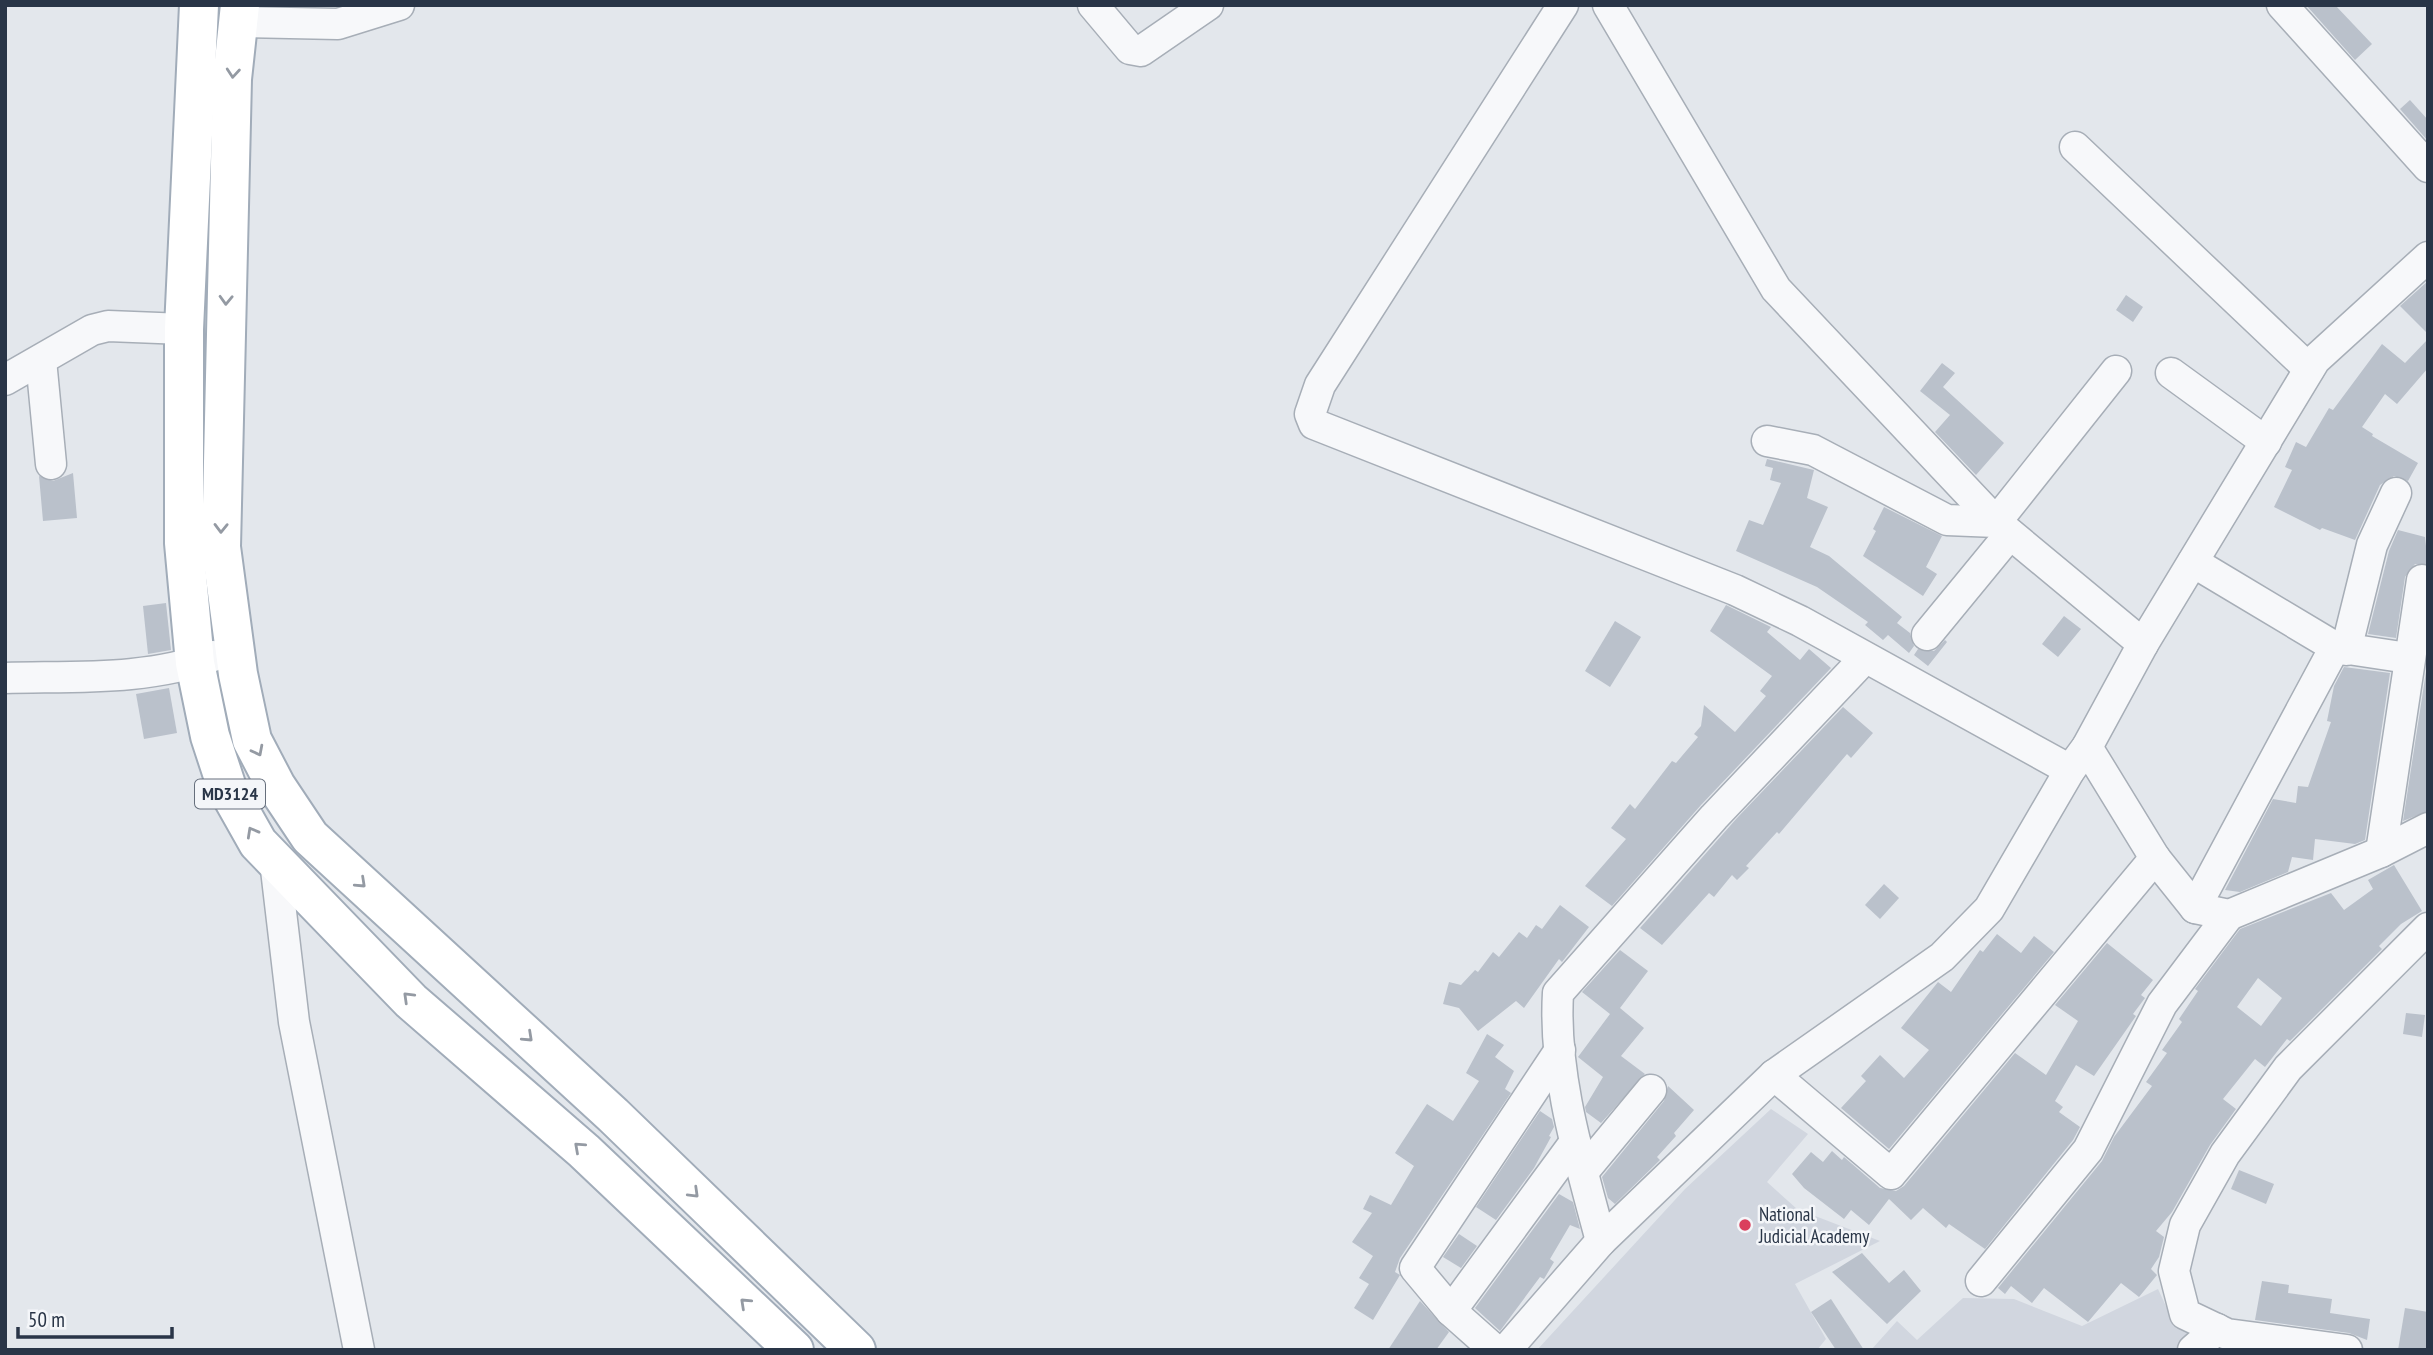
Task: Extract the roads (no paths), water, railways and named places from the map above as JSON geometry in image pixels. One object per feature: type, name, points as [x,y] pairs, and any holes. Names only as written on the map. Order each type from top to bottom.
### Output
[{"type":"main road","name":"MD3124","points":[[199,5],[184,329],[184,543],[188,612],[195,663],[210,736],[227,788],[258,843],[411,1000],[584,1151],[794,1350]]},
{"type":"main road","name":"MD3124","points":[[239,13],[232,79],[221,547],[234,648],[252,740],[276,786],[310,837],[612,1115],[849,1343]]},
{"type":"street","points":[[239,13],[338,24],[400,5]]},
{"type":"street","points":[[1093,5],[1130,49],[1141,51],[1208,5]]},
{"type":"street","points":[[1563,5],[1320,385],[1310,414],[1314,424],[1735,590],[1865,659],[2079,759],[2195,908],[2229,915]]},
{"type":"street","points":[[1608,5],[1776,289],[2003,528],[2143,644]]},
{"type":"street","points":[[2282,5],[2428,167]]},
{"type":"street","points":[[2075,147],[2309,369]]},
{"type":"street","points":[[1506,1350],[1601,1241],[1774,1075],[1942,957],[1989,909],[2079,759],[2143,644],[2315,360],[2428,257]]},
{"type":"street","points":[[5,380],[92,330],[108,326],[184,329]]},
{"type":"street","points":[[41,360],[51,464]]},
{"type":"street","points":[[1927,635],[2116,371]]},
{"type":"street","points":[[2171,373],[2266,442]]},
{"type":"street","points":[[1767,441],[1813,450],[1947,520],[2003,528]]},
{"type":"street","points":[[2195,908],[2340,648],[2369,555],[2396,493]]},
{"type":"street","points":[[2193,562],[2340,648],[2409,658]]},
{"type":"street","points":[[2381,852],[2422,580]]},
{"type":"street","points":[[5,678],[114,674],[195,663],[234,648]]},
{"type":"street","points":[[1601,1241],[1574,1142],[1556,1022],[1558,993],[1714,817],[1865,659]]},
{"type":"street","points":[[1981,1281],[2088,1150],[2162,1004],[2229,915],[2381,852],[2428,828]]},
{"type":"street","points":[[1774,1075],[1891,1174],[2155,858]]},
{"type":"street","points":[[275,861],[294,1022],[359,1350]]},
{"type":"street","points":[[2347,1350],[2227,1334],[2185,1314],[2174,1271],[2185,1226],[2225,1154],[2288,1068],[2428,928]]},
{"type":"street","points":[[1495,1350],[1451,1311],[1415,1268],[1560,1050]]},
{"type":"street","points":[[1583,1172],[1651,1090]]},
{"type":"street","points":[[1451,1311],[1574,1142]]},
{"type":"street","points":[[2193,1350],[2217,1329]]},
{"type":"place","name":"National Judicial Academy","points":[[1745,1225]]}]
